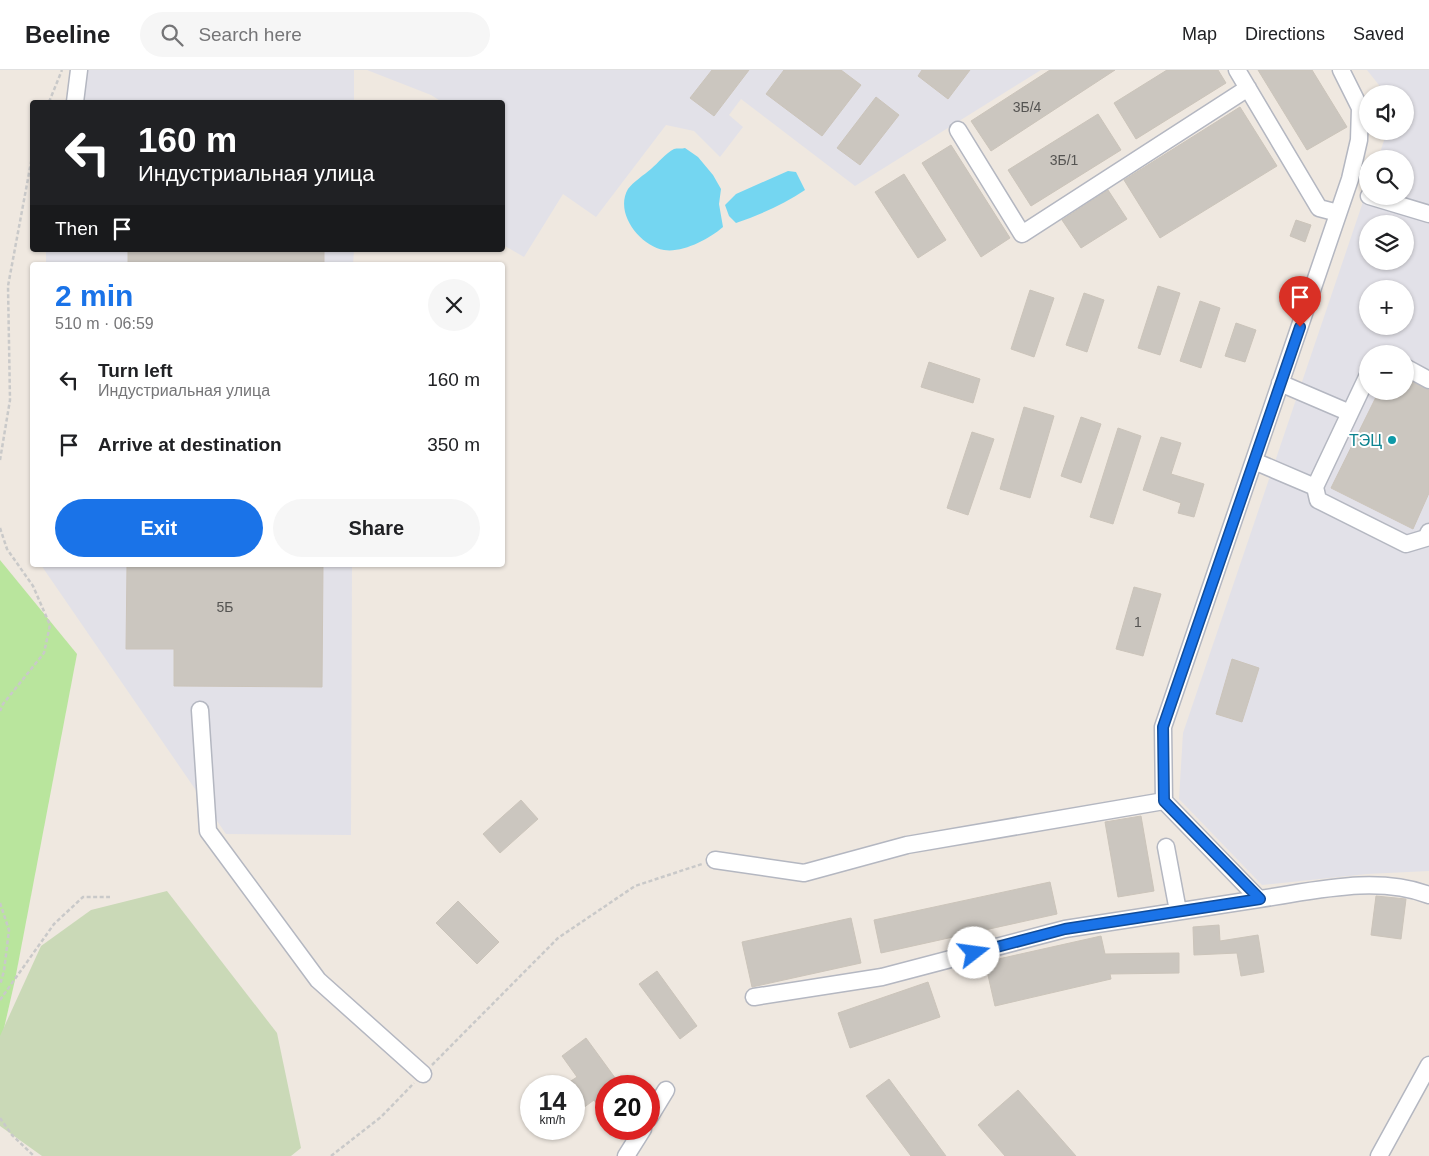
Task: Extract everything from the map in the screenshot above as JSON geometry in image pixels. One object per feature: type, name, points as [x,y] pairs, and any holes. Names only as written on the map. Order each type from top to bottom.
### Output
[{"type":"street","points":[[75,100],[79,70]]},
{"type":"street","points":[[1237,70],[1319,208],[1338,213]]},
{"type":"street","points":[[1260,899],[1164,801],[1163,727],[1348,184],[1359,140],[1360,108],[1341,70]]},
{"type":"street","points":[[958,130],[1022,234],[1248,88]]},
{"type":"street","points":[[1348,184],[1359,191]]},
{"type":"street","points":[[1398,205],[1429,214]]},
{"type":"street","points":[[1414,372],[1429,380]]},
{"type":"street","points":[[1280,383],[1350,413]]},
{"type":"street","points":[[1359,394],[1316,487],[1318,500],[1406,544],[1426,538],[1429,532]]},
{"type":"street","points":[[1254,461],[1316,487]]},
{"type":"street","points":[[200,710],[208,831],[318,980],[423,1074]]},
{"type":"street","points":[[715,860],[804,873],[907,844],[1164,801]]},
{"type":"street","points":[[1166,847],[1178,911]]},
{"type":"street","points":[[754,997],[882,977],[1065,929],[1178,911],[1367,884],[1397,886],[1429,895]]},
{"type":"street","points":[[1379,1156],[1427,1073]]},
{"type":"street","points":[[660,1100],[666,1090]]},
{"type":"street","points":[[626,1156],[635,1140]]},
{"type":"path","points":[[50,100],[62,70]]},
{"type":"path","points":[[0,460],[10,400],[8,286],[30,168]]},
{"type":"path","points":[[0,528],[8,549],[33,586],[50,625],[44,653],[3,704],[0,711]]},
{"type":"path","points":[[331,1156],[381,1117],[558,938],[635,886],[715,860]]},
{"type":"path","points":[[0,1000],[54,924],[83,897],[110,897]]},
{"type":"path","points":[[0,903],[9,930],[4,971],[0,984]]},
{"type":"path","points":[[0,1118],[12,1135],[34,1156]]},
{"type":"shaded area","points":[[79,70],[354,70],[354,100],[67,100]]},
{"type":"shaded area","points":[[367,70],[1041,70],[855,186],[741,99],[729,115],[743,127],[720,157],[694,131],[666,125],[596,217],[563,194],[524,257],[505,246],[505,100],[439,100],[431,95]]},
{"type":"shaded area","points":[[1367,70],[1429,70],[1429,871],[1367,874],[1262,885],[1179,799],[1183,733],[1362,205],[1414,205],[1414,150],[1381,150],[1384,140],[1414,140],[1414,85],[1379,85]]},
{"type":"shaded area","points":[[46,252],[354,252],[353,262],[46,262]]},
{"type":"shaded area","points":[[42,567],[352,567],[351,835],[226,834]]},
{"type":"green space","points":[[0,560],[77,654],[15,980],[0,1046]]},
{"type":"green space","points":[[167,891],[277,1033],[301,1148],[291,1156],[42,1156],[0,1126],[0,1036],[41,946],[91,910]]},
{"type":"water","points":[[685,148],[698,157],[713,175],[721,189],[719,204],[723,227],[695,244],[679,249],[664,250],[646,242],[632,227],[624,208],[625,198],[630,186],[668,153],[674,149]]},
{"type":"water","points":[[788,171],[796,172],[805,190],[772,209],[736,223],[729,216],[725,205],[736,194]]},
{"type":"building","points":[[712,70],[749,70],[714,116],[690,98]]},
{"type":"building","points":[[784,70],[841,70],[861,85],[822,136],[766,94]]},
{"type":"building","points":[[922,70],[970,70],[948,99],[918,76]]},
{"type":"building","points":[[1050,70],[1115,70],[991,151],[971,121]]},
{"type":"building","points":[[1167,70],[1218,70],[1226,83],[1136,139],[1114,103]]},
{"type":"building","points":[[1258,70],[1312,70],[1347,127],[1307,150]]},
{"type":"building","points":[[876,97],[899,115],[860,165],[837,148]]},
{"type":"building","points":[[1240,107],[1277,166],[1160,238],[1124,180]]},
{"type":"building","points":[[1098,114],[1121,150],[1031,206],[1008,170]]},
{"type":"building","points":[[951,145],[1010,238],[981,257],[922,163]]},
{"type":"building","points":[[904,174],[946,240],[918,258],[875,192]]},
{"type":"building","points":[[1108,190],[1127,219],[1081,248],[1062,220]]},
{"type":"building","points":[[1296,220],[1311,225],[1305,242],[1290,236]]},
{"type":"building","points":[[128,252],[324,252],[324,262],[128,262]]},
{"type":"building","points":[[1158,286],[1180,293],[1160,355],[1138,348]]},
{"type":"building","points":[[1030,290],[1054,298],[1034,357],[1011,349]]},
{"type":"building","points":[[1084,293],[1104,300],[1087,352],[1066,345]]},
{"type":"building","points":[[1200,301],[1220,308],[1201,368],[1180,361]]},
{"type":"building","points":[[1236,323],[1256,330],[1245,362],[1225,356]]},
{"type":"building","points":[[929,362],[980,379],[973,403],[921,387]]},
{"type":"building","name":"ТЭЦ","points":[[1414,382],[1429,390],[1429,493],[1413,529],[1331,488],[1375,400],[1414,400]]},
{"type":"building","points":[[1024,407],[1054,416],[1030,498],[1000,489]]},
{"type":"building","points":[[1081,417],[1101,424],[1081,483],[1061,476]]},
{"type":"building","points":[[1118,428],[1141,436],[1113,524],[1090,517]]},
{"type":"building","points":[[972,432],[994,439],[968,515],[947,508]]},
{"type":"building","points":[[1161,437],[1181,443],[1171,474],[1204,484],[1194,517],[1178,513],[1181,503],[1143,490]]},
{"type":"building","points":[[127,567],[323,567],[322,687],[174,686],[174,649],[126,649]]},
{"type":"building","points":[[1134,587],[1161,594],[1143,656],[1116,649]]},
{"type":"building","points":[[1232,659],[1259,668],[1242,722],[1216,714]]},
{"type":"building","points":[[521,800],[538,819],[500,853],[483,834]]},
{"type":"building","points":[[1141,816],[1154,891],[1118,897],[1105,822]]},
{"type":"building","points":[[1050,882],[1057,914],[881,953],[874,920]]},
{"type":"building","points":[[1376,896],[1406,899],[1401,939],[1371,935]]},
{"type":"building","points":[[458,901],[499,942],[477,964],[436,923]]},
{"type":"building","points":[[851,918],[861,963],[752,987],[742,942]]},
{"type":"building","points":[[1219,925],[1220,941],[1258,935],[1264,972],[1241,976],[1237,953],[1194,955],[1193,927]]},
{"type":"building","points":[[1101,936],[1105,954],[1179,953],[1179,973],[1110,974],[1111,979],[995,1006],[985,962]]},
{"type":"building","points":[[657,971],[697,1026],[680,1039],[639,984]]},
{"type":"building","points":[[928,982],[940,1017],[850,1048],[838,1013]]},
{"type":"building","points":[[586,1038],[613,1075],[595,1075],[595,1101],[594,1100],[585,1107],[585,1075],[576,1075],[562,1056]]},
{"type":"building","points":[[889,1079],[946,1156],[911,1156],[866,1096]]},
{"type":"building","points":[[1018,1090],[1076,1156],[1005,1156],[978,1125]]},
{"type":"place","name":"ТЭЦ","points":[[1392,440]]},
{"type":"route","points":[[974,953],[1065,929],[1260,899],[1164,801],[1163,727],[1300,327]]}]
